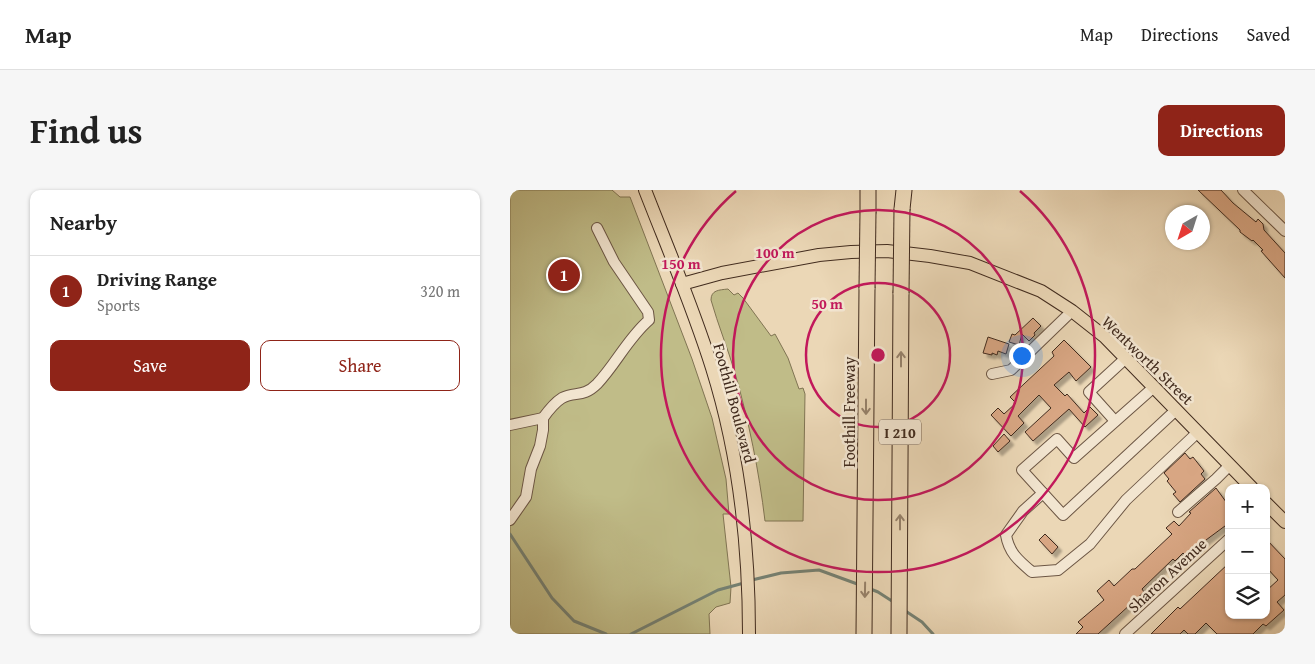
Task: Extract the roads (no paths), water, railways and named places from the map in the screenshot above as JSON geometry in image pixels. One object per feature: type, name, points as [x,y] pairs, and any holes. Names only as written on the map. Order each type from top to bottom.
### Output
[{"type":"highway","name":"Foothill Freeway","points":[[864,634],[868,190]]},
{"type":"highway","name":"I 210","points":[[899,634],[903,190]]},
{"type":"main road","name":"Foothill Boulevard","points":[[645,190],[682,284],[712,368],[723,408],[737,474],[744,525],[749,576],[749,630]]},
{"type":"main road","name":"Wentworth Street","points":[[682,284],[722,273],[819,255],[851,252],[887,251],[970,263],[1041,291],[1105,337],[1248,484]]},
{"type":"main road","points":[[1270,506],[1285,522]]},
{"type":"street","points":[[1243,190],[1285,231]]},
{"type":"street","points":[[510,425],[543,418],[560,399],[586,392],[596,384],[618,359],[632,338],[649,320],[648,312],[614,262],[597,228]]},
{"type":"street","points":[[992,374],[1011,370],[1072,312]]},
{"type":"street","points":[[1115,421],[1089,392],[1126,358]]},
{"type":"street","points":[[1154,387],[1074,458],[1057,439],[1022,470],[1063,515],[1176,410]]},
{"type":"street","points":[[510,520],[522,503],[528,489],[531,469],[540,446],[543,418]]},
{"type":"street","points":[[1043,492],[1023,511],[1006,535],[1008,547],[1016,560],[1032,572],[1058,570],[1090,544],[1126,500],[1198,432]]},
{"type":"street","points":[[1178,512],[1230,465]]},
{"type":"street","name":"Sharon Avenue","points":[[1125,634],[1225,543]]},
{"type":"waterway","points":[[510,534],[552,598],[574,621],[606,634]]},
{"type":"waterway","points":[[752,580],[781,573],[819,570],[860,585]]},
{"type":"waterway","points":[[631,634],[718,590],[744,583]]},
{"type":"waterway","points":[[868,588],[895,603]]},
{"type":"waterway","points":[[904,610],[922,622],[933,634]]},
{"type":"place","name":"Driving Range","points":[[564,275]]}]
